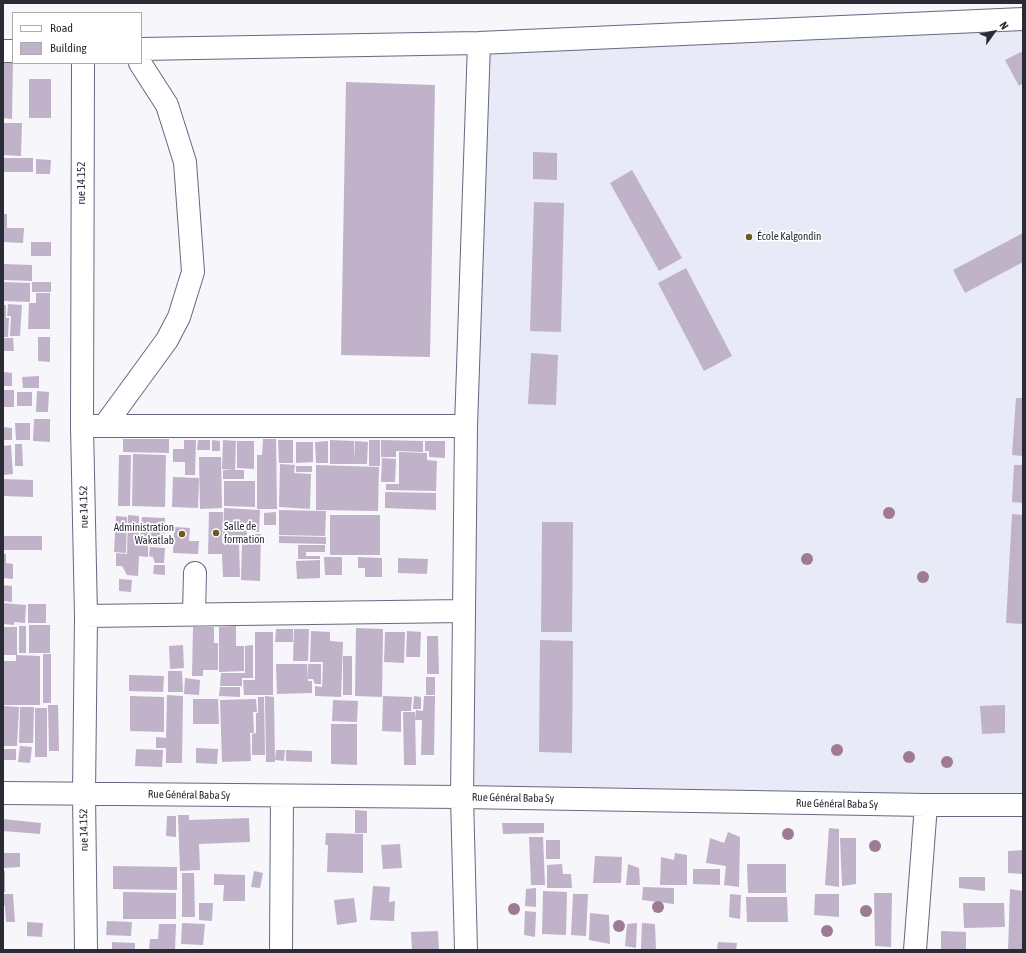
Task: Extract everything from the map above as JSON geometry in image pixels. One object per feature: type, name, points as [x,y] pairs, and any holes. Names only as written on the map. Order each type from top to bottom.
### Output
[{"type":"street","points":[[142,49],[479,43],[1023,19]]},
{"type":"street","points":[[466,950],[462,797],[466,426],[479,43]]},
{"type":"street","name":"rue 14.152","points":[[82,64],[82,426],[86,616],[84,794],[86,950]]},
{"type":"street","points":[[105,426],[167,340],[179,317],[193,272],[185,162],[167,105],[141,64]]},
{"type":"street","points":[[82,426],[466,426]]},
{"type":"street","points":[[194,614],[195,573]]},
{"type":"street","points":[[86,616],[464,611]]},
{"type":"street","name":"Rue Général Baba Sy","points":[[3,793],[462,797],[926,805],[1023,805]]},
{"type":"street","points":[[280,950],[282,796]]},
{"type":"street","points":[[915,950],[926,805]]},
{"type":"shaded area","name":"École Kalgondin","points":[[1023,21],[1023,799],[463,793],[482,48]]},
{"type":"building","points":[[1023,51],[1023,83],[1019,86],[1005,60]]},
{"type":"building","points":[[3,58],[12,59],[13,64],[12,119],[3,118]]},
{"type":"building","points":[[29,79],[51,79],[51,118],[29,118]]},
{"type":"building","points":[[346,82],[435,85],[430,357],[341,355]]},
{"type":"building","points":[[3,123],[22,123],[21,156],[3,155]]},
{"type":"building","points":[[533,152],[557,153],[557,180],[533,179]]},
{"type":"building","points":[[3,158],[33,158],[33,172],[3,172]]},
{"type":"building","points":[[36,159],[51,160],[50,174],[36,174]]},
{"type":"building","points":[[632,170],[682,258],[659,271],[610,183]]},
{"type":"building","points":[[534,202],[564,203],[561,332],[530,331]]},
{"type":"building","points":[[3,214],[7,214],[7,228],[24,228],[23,243],[3,242]]},
{"type":"building","points":[[1023,233],[1023,262],[965,293],[953,270]]},
{"type":"building","points":[[31,242],[51,242],[51,256],[31,256]]},
{"type":"building","points":[[3,264],[32,265],[32,281],[3,280]]},
{"type":"building","points":[[686,268],[732,356],[704,371],[658,283]]},
{"type":"building","points":[[3,282],[30,283],[30,302],[3,301]]},
{"type":"building","points":[[32,282],[51,282],[51,292],[32,292]]},
{"type":"building","points":[[36,293],[50,293],[50,329],[28,329],[29,303],[36,303]]},
{"type":"building","points":[[8,304],[22,305],[20,336],[10,336],[11,316],[7,316]]},
{"type":"building","points":[[3,305],[6,305],[6,318],[9,318],[8,337],[3,337]]},
{"type":"building","points":[[38,337],[50,337],[50,362],[38,361]]},
{"type":"building","points":[[3,338],[13,338],[14,351],[3,351]]},
{"type":"building","points":[[531,353],[558,355],[556,405],[528,404]]},
{"type":"building","points":[[3,364],[4,372],[12,373],[12,386],[3,386]]},
{"type":"building","points":[[39,376],[39,388],[23,388],[22,377]]},
{"type":"building","points":[[3,390],[14,390],[14,407],[3,407]]},
{"type":"building","points":[[37,391],[49,392],[48,412],[36,412]]},
{"type":"building","points":[[17,392],[32,392],[32,406],[17,406]]},
{"type":"building","points":[[1016,398],[1023,398],[1023,456],[1012,455]]},
{"type":"building","points":[[34,419],[50,419],[50,442],[33,441]]},
{"type":"building","points":[[15,423],[30,423],[30,440],[16,440]]},
{"type":"building","points":[[3,427],[12,428],[12,440],[3,440]]},
{"type":"building","points":[[123,439],[169,439],[169,453],[123,452]]},
{"type":"building","points":[[263,439],[276,439],[277,509],[257,509],[257,455],[262,455]]},
{"type":"building","points":[[184,440],[196,440],[195,475],[185,475],[185,462],[173,462],[173,449],[184,449]]},
{"type":"building","points":[[198,440],[210,440],[210,450],[197,450]]},
{"type":"building","points":[[212,440],[220,441],[220,451],[212,451]]},
{"type":"building","points":[[223,440],[236,441],[235,470],[222,469]]},
{"type":"building","points":[[278,440],[293,440],[293,463],[279,463]]},
{"type":"building","points":[[330,440],[354,441],[354,461],[355,441],[368,442],[367,464],[330,464]]},
{"type":"building","points":[[369,440],[380,440],[380,466],[369,466]]},
{"type":"building","points":[[381,440],[423,441],[423,452],[396,451],[396,457],[381,457]]},
{"type":"building","points":[[237,441],[254,441],[254,469],[237,468]]},
{"type":"building","points":[[328,441],[328,463],[316,463],[315,442]]},
{"type":"building","points":[[425,441],[445,441],[445,458],[429,457],[429,451],[425,451]]},
{"type":"building","points":[[296,442],[313,442],[313,462],[296,463]]},
{"type":"building","points":[[15,444],[22,444],[23,466],[15,466]]},
{"type":"building","points":[[11,445],[13,474],[3,475],[3,446]]},
{"type":"building","points":[[399,452],[427,453],[427,460],[437,461],[436,491],[386,490],[386,484],[399,484]]},
{"type":"building","points":[[133,454],[166,455],[165,507],[132,506]]},
{"type":"building","points":[[119,455],[131,455],[130,506],[118,506]]},
{"type":"building","points":[[199,457],[221,457],[222,508],[200,509]]},
{"type":"building","points":[[382,458],[396,459],[395,482],[381,482]]},
{"type":"building","points":[[280,464],[295,465],[294,473],[311,474],[310,509],[279,507]]},
{"type":"building","points":[[316,465],[379,467],[378,511],[316,510]]},
{"type":"building","points":[[1014,465],[1023,465],[1023,503],[1012,502]]},
{"type":"building","points":[[296,466],[312,466],[312,472],[296,472]]},
{"type":"building","points":[[223,470],[244,470],[244,479],[223,479]]},
{"type":"building","points":[[173,477],[199,478],[198,508],[172,507]]},
{"type":"building","points":[[3,479],[33,480],[33,497],[3,496]]},
{"type":"building","points":[[224,481],[255,481],[255,507],[224,506]]},
{"type":"building","points":[[385,492],[436,493],[436,510],[385,508]]},
{"type":"building","points":[[224,508],[260,510],[259,532],[247,531],[247,542],[223,540]]},
{"type":"building","points":[[279,510],[326,511],[325,536],[279,535]]},
{"type":"building","points":[[209,512],[223,512],[222,544],[223,542],[239,542],[240,577],[223,577],[222,554],[208,554]]},
{"type":"building","points":[[276,512],[276,525],[264,525],[264,513]]},
{"type":"building","points":[[1012,514],[1023,515],[1023,624],[1006,623]]},
{"type":"building","points":[[128,515],[139,516],[139,545],[142,517],[165,518],[164,546],[148,546],[148,557],[139,556],[138,576],[127,575],[122,566],[116,566],[116,553],[127,554]]},
{"type":"building","points":[[330,515],[380,515],[380,555],[330,555]]},
{"type":"building","points":[[116,516],[127,517],[126,553],[114,552]]},
{"type":"building","points":[[542,522],[573,522],[572,632],[541,632]]},
{"type":"building","name":"Administration Wakatlab","points":[[174,527],[190,528],[189,541],[199,541],[198,554],[173,553]]},
{"type":"building","points":[[249,534],[261,534],[260,581],[241,580],[242,544],[249,544]]},
{"type":"building","points":[[3,536],[42,536],[42,550],[3,550]]},
{"type":"building","points":[[279,536],[326,537],[326,544],[279,543]]},
{"type":"building","points":[[298,545],[325,545],[325,552],[306,552],[306,556],[320,556],[320,559],[298,559]]},
{"type":"building","points":[[150,547],[165,548],[164,563],[155,563],[153,557],[149,556]]},
{"type":"building","points":[[3,554],[6,554],[6,563],[13,564],[13,579],[3,578]]},
{"type":"building","points":[[324,557],[342,557],[342,575],[325,575]]},
{"type":"building","points":[[358,557],[382,558],[382,577],[365,577],[365,568],[358,568]]},
{"type":"building","points":[[398,558],[428,559],[427,574],[398,573]]},
{"type":"building","points":[[320,560],[320,578],[297,579],[296,561]]},
{"type":"building","points":[[154,565],[165,565],[165,575],[153,574]]},
{"type":"building","points":[[119,579],[132,580],[131,592],[119,591]]},
{"type":"building","points":[[3,585],[12,586],[12,602],[3,601]]},
{"type":"building","points":[[3,603],[26,605],[25,623],[14,622],[14,625],[3,624]]},
{"type":"building","points":[[28,604],[46,604],[46,623],[28,623]]},
{"type":"building","points":[[29,625],[50,625],[50,653],[29,653]]},
{"type":"building","points":[[19,626],[26,626],[26,653],[19,653]]},
{"type":"building","points":[[236,626],[236,646],[244,646],[244,671],[219,672],[219,627]]},
{"type":"building","points":[[3,627],[17,627],[17,655],[3,655]]},
{"type":"building","points":[[193,627],[214,627],[214,643],[218,643],[218,670],[203,670],[203,676],[192,676]]},
{"type":"building","points":[[356,628],[383,629],[382,697],[355,696]]},
{"type":"building","points":[[276,629],[293,629],[293,642],[275,642]]},
{"type":"building","points":[[294,629],[309,629],[308,661],[293,661]]},
{"type":"building","points":[[311,631],[330,632],[330,641],[343,642],[341,697],[315,696],[315,686],[322,687],[323,662],[310,662]]},
{"type":"building","points":[[407,631],[421,632],[420,657],[406,657]]},
{"type":"building","points":[[255,632],[273,632],[273,695],[244,695],[243,680],[255,680]]},
{"type":"building","points":[[385,632],[405,632],[404,663],[384,662]]},
{"type":"building","points":[[427,636],[438,636],[439,674],[427,674]]},
{"type":"building","points":[[540,640],[573,641],[572,753],[539,752]]},
{"type":"building","points":[[183,645],[184,668],[170,669],[169,646]]},
{"type":"building","points":[[253,645],[253,678],[242,678],[242,686],[220,686],[221,673],[245,673],[245,646]]},
{"type":"building","points":[[43,654],[51,654],[51,703],[43,703]]},
{"type":"building","points":[[16,655],[40,656],[40,705],[3,705],[3,661],[16,661]]},
{"type":"building","points":[[343,656],[352,656],[352,695],[343,695]]},
{"type":"building","points":[[276,664],[307,664],[308,681],[312,681],[312,693],[277,694]]},
{"type":"building","points":[[308,664],[321,664],[321,684],[315,684],[313,679],[308,679]]},
{"type":"building","points":[[168,671],[182,671],[183,692],[168,692]]},
{"type":"building","points":[[129,675],[164,676],[163,692],[129,691]]},
{"type":"building","points":[[426,677],[435,677],[435,695],[426,695]]},
{"type":"building","points":[[185,678],[200,680],[199,695],[184,694]]},
{"type":"building","points":[[220,687],[240,687],[240,697],[219,696]]},
{"type":"building","points":[[167,695],[183,696],[182,763],[166,763],[166,748],[156,748],[156,737],[166,738]]},
{"type":"building","points":[[130,696],[164,697],[164,732],[130,731]]},
{"type":"building","points":[[265,696],[274,697],[275,762],[266,762]]},
{"type":"building","points":[[383,696],[412,697],[411,711],[401,711],[401,732],[382,731]]},
{"type":"building","points":[[414,696],[421,697],[421,709],[413,709]]},
{"type":"building","points":[[424,696],[435,696],[434,755],[421,755],[422,720],[415,720],[416,710],[423,711]]},
{"type":"building","points":[[258,697],[264,697],[265,755],[252,755],[252,734],[256,733]]},
{"type":"building","points":[[193,699],[218,699],[219,724],[193,724]]},
{"type":"building","points":[[256,699],[257,712],[253,712],[254,733],[250,733],[251,761],[222,762],[220,700]]},
{"type":"building","points":[[333,700],[358,701],[357,722],[332,721]]},
{"type":"building","points":[[48,705],[58,705],[59,751],[49,751]]},
{"type":"building","points":[[1005,705],[1005,733],[982,734],[980,706]]},
{"type":"building","points":[[3,706],[19,707],[17,746],[3,746]]},
{"type":"building","points":[[20,707],[34,707],[33,743],[19,743]]},
{"type":"building","points":[[35,708],[47,708],[47,757],[35,757]]},
{"type":"building","points":[[403,712],[415,712],[416,765],[404,765]]},
{"type":"building","points":[[331,724],[357,724],[357,765],[331,764]]},
{"type":"building","points":[[20,746],[32,747],[30,763],[18,762]]},
{"type":"building","points":[[196,748],[218,749],[217,764],[196,763]]},
{"type":"building","points":[[3,749],[16,749],[16,760],[3,760]]},
{"type":"building","points":[[136,749],[163,750],[162,767],[135,766]]},
{"type":"building","points":[[276,750],[285,750],[284,761],[275,760]]},
{"type":"building","points":[[286,750],[312,751],[312,762],[286,761]]},
{"type":"building","points":[[355,810],[367,811],[367,833],[355,833]]},
{"type":"building","points":[[178,815],[189,815],[189,820],[249,818],[250,842],[199,844],[200,870],[180,871]]},
{"type":"building","points":[[167,816],[176,816],[176,837],[166,836]]},
{"type":"building","points":[[3,819],[41,823],[40,834],[3,831]]},
{"type":"building","points":[[502,823],[544,823],[544,833],[503,834]]},
{"type":"building","points":[[829,828],[839,829],[839,887],[825,885]]},
{"type":"building","points":[[728,832],[740,837],[739,887],[724,885],[726,866],[706,863],[710,838],[724,843]]},
{"type":"building","points":[[326,833],[363,834],[363,873],[327,872],[328,845],[325,845]]},
{"type":"building","points":[[529,837],[543,837],[545,885],[531,885]]},
{"type":"building","points":[[840,838],[856,838],[856,884],[842,886]]},
{"type":"building","points":[[546,840],[560,840],[560,859],[546,859]]},
{"type":"building","points":[[400,844],[402,868],[383,869],[381,845]]},
{"type":"building","points":[[1023,850],[1023,874],[1008,873],[1008,851]]},
{"type":"building","points":[[3,853],[20,853],[20,867],[3,868]]},
{"type":"building","points":[[675,853],[687,855],[687,885],[660,885],[661,857],[674,860]]},
{"type":"building","points":[[595,856],[622,857],[621,883],[593,883]]},
{"type":"building","points":[[562,864],[563,874],[571,874],[572,888],[547,888],[547,865]]},
{"type":"building","points":[[628,864],[639,868],[640,885],[626,885]]},
{"type":"building","points":[[747,864],[786,864],[786,893],[748,893]]},
{"type":"building","points":[[113,866],[177,867],[177,890],[113,889]]},
{"type":"building","points":[[693,869],[720,869],[720,885],[693,884]]},
{"type":"building","points":[[3,871],[5,871],[5,892],[3,892]]},
{"type":"building","points":[[254,871],[263,873],[260,888],[251,887]]},
{"type":"building","points":[[182,873],[194,873],[195,917],[182,917]]},
{"type":"building","points":[[214,874],[245,875],[245,901],[223,901],[224,885],[214,885]]},
{"type":"building","points":[[959,877],[985,877],[985,891],[959,888]]},
{"type":"building","points":[[373,886],[390,887],[389,902],[395,901],[394,921],[370,920]]},
{"type":"building","points":[[643,887],[674,888],[674,904],[642,900]]},
{"type":"building","points":[[536,888],[536,907],[525,906],[526,889]]},
{"type":"building","points":[[1010,889],[1023,891],[1023,950],[1008,950]]},
{"type":"building","points":[[543,891],[567,892],[566,935],[542,934]]},
{"type":"building","points":[[123,892],[176,893],[176,919],[123,919]]},
{"type":"building","points":[[874,893],[892,893],[891,947],[875,946]]},
{"type":"building","points":[[3,894],[13,894],[15,922],[6,922],[5,906],[3,906]]},
{"type":"building","points":[[573,894],[588,894],[586,936],[571,935]]},
{"type":"building","points":[[730,894],[741,895],[740,919],[729,917]]},
{"type":"building","points":[[815,894],[839,894],[839,917],[814,915]]},
{"type":"building","points":[[746,897],[787,897],[788,922],[747,922]]},
{"type":"building","points":[[354,898],[357,922],[337,925],[334,900]]},
{"type":"building","points":[[199,903],[213,903],[212,921],[199,920]]},
{"type":"building","points":[[963,903],[1004,903],[1005,927],[964,928]]},
{"type":"building","points":[[525,911],[536,912],[535,937],[524,935]]},
{"type":"building","points":[[590,913],[609,915],[610,944],[589,940]]},
{"type":"building","points":[[107,921],[132,922],[131,936],[106,935]]},
{"type":"building","points":[[27,922],[43,923],[42,937],[27,936]]},
{"type":"building","points":[[182,923],[205,924],[203,945],[181,944]]},
{"type":"building","points":[[637,923],[636,948],[625,946],[627,924]]},
{"type":"building","points":[[642,923],[655,924],[656,950],[641,949]]},
{"type":"building","points":[[159,924],[176,924],[175,950],[149,950],[150,939],[158,939]]},
{"type":"building","points":[[438,931],[439,950],[412,950],[411,932]]},
{"type":"building","points":[[941,931],[966,932],[966,950],[941,950]]},
{"type":"building","points":[[112,942],[135,943],[135,950],[112,950]]},
{"type":"building","points":[[718,942],[737,943],[736,950],[717,950]]},
{"type":"place","name":"École Kalgondin","points":[[749,237]]},
{"type":"place","name":"Salle de formation","points":[[216,533]]},
{"type":"place","name":"Administration Wakatlab","points":[[182,534]]}]
